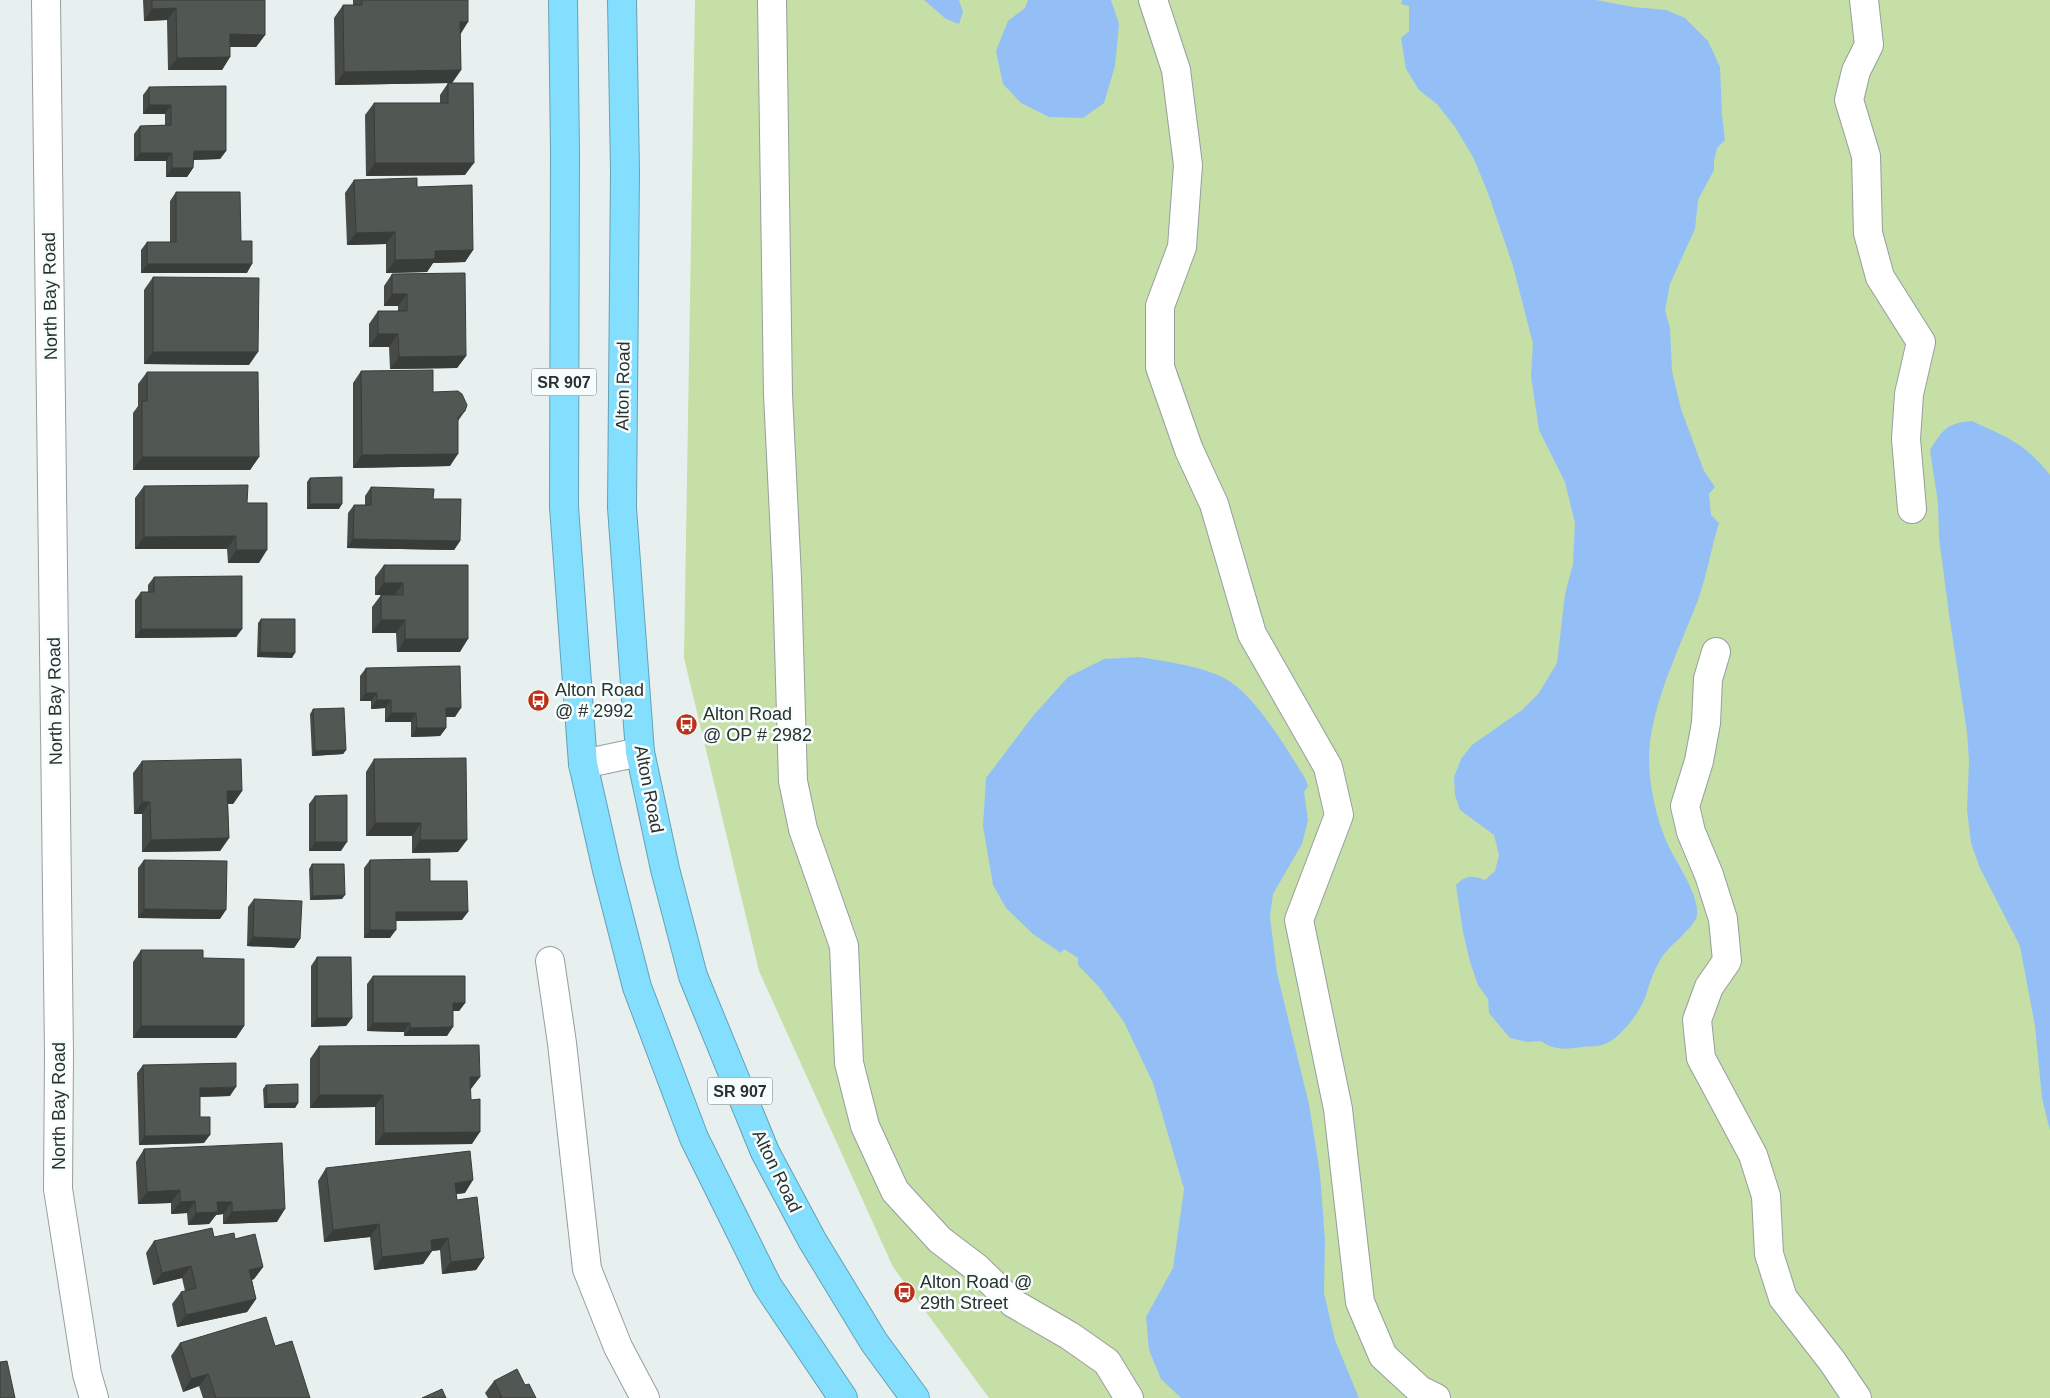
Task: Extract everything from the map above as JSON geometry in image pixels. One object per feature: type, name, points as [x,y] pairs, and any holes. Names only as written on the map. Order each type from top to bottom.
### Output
[{"type":"highway","name":"SR 907","points":[[563,0],[565,151],[564,507],[583,764],[607,870],[637,987],[694,1138],[767,1285],[843,1398]]},
{"type":"highway","name":"Alton Road","points":[[622,0],[625,171],[622,508],[640,752],[665,869],[693,976],[765,1152],[812,1240],[864,1326],[915,1398]]},
{"type":"street","name":"North Bay Road","points":[[46,0],[59,1024],[58,1189],[88,1374],[94,1398]]},
{"type":"street","points":[[772,0],[770,42],[778,394],[787,578],[793,781],[803,830],[844,946],[849,1063],[865,1126],[895,1191],[940,1240],[977,1268],[1013,1303],[1070,1336],[1107,1362],[1129,1398]]},
{"type":"street","points":[[1153,0],[1176,70],[1188,165],[1182,247],[1160,306],[1160,367],[1189,450],[1214,504],[1252,634],[1328,767],[1339,815],[1299,920],[1338,1109],[1360,1302],[1382,1356],[1420,1390],[1436,1398]]},
{"type":"street","points":[[1864,0],[1869,45],[1856,71],[1849,100],[1866,156],[1868,233],[1880,277],[1921,342],[1909,394],[1906,440],[1912,509]]},
{"type":"street","points":[[1716,652],[1708,679],[1706,723],[1699,761],[1685,806],[1691,832],[1709,875],[1723,918],[1728,961],[1709,988],[1697,1020],[1701,1058],[1753,1155],[1766,1196],[1769,1254],[1783,1298],[1832,1361],[1857,1398]]},
{"type":"street","points":[[583,764],[640,752]]},
{"type":"street","points":[[550,961],[562,1042],[587,1269],[618,1347],[645,1398]]},
{"type":"green space","points":[[695,0],[2050,0],[2050,1398],[989,1398],[893,1267],[759,971],[684,658]]},
{"type":"water","points":[[924,0],[959,0],[963,12],[959,24],[946,19]]},
{"type":"water","points":[[1028,0],[1111,0],[1119,24],[1115,66],[1104,103],[1083,118],[1049,117],[1021,103],[1003,84],[996,51],[1008,21],[1025,8]]},
{"type":"water","points":[[1402,0],[1596,0],[1633,7],[1666,10],[1685,18],[1708,41],[1720,67],[1725,140],[1717,148],[1714,170],[1698,200],[1695,229],[1670,284],[1665,310],[1670,328],[1672,371],[1681,409],[1704,471],[1715,487],[1709,494],[1711,515],[1719,523],[1698,600],[1658,705],[1653,723],[1649,755],[1653,795],[1659,821],[1668,845],[1695,898],[1697,915],[1692,925],[1665,952],[1652,976],[1643,1002],[1634,1017],[1615,1038],[1600,1046],[1561,1048],[1541,1041],[1527,1042],[1510,1038],[1489,1013],[1488,999],[1478,985],[1463,932],[1456,885],[1469,877],[1485,880],[1495,871],[1499,855],[1494,835],[1460,810],[1455,795],[1454,777],[1461,759],[1472,745],[1522,710],[1539,693],[1557,663],[1565,594],[1573,564],[1575,523],[1565,482],[1539,430],[1531,376],[1533,344],[1513,266],[1488,193],[1473,157],[1455,127],[1437,104],[1419,90],[1406,69],[1401,38],[1409,31],[1409,6],[1401,4]]},
{"type":"water","points":[[1972,421],[2024,448],[2050,475],[2050,1131],[2042,1098],[2035,1026],[2020,946],[1980,868],[1971,843],[1967,810],[1969,761],[1967,732],[1939,538],[1938,503],[1930,450],[1946,428],[1957,423]]},
{"type":"water","points":[[1139,657],[1182,664],[1212,673],[1234,684],[1246,695],[1279,737],[1308,786],[1304,792],[1308,820],[1302,844],[1273,894],[1270,917],[1277,973],[1309,1104],[1320,1174],[1325,1240],[1324,1293],[1335,1340],[1359,1398],[1181,1398],[1161,1379],[1149,1350],[1146,1317],[1173,1268],[1184,1189],[1153,1083],[1124,1022],[1099,987],[1078,965],[1078,958],[1064,949],[1061,953],[1033,934],[1006,908],[993,885],[983,826],[986,778],[1033,716],[1068,677],[1104,659]]},
{"type":"building","points":[[152,0],[265,0],[265,35],[230,34],[230,57],[177,58],[176,8],[152,9]]},
{"type":"building","points":[[362,0],[468,0],[468,22],[460,22],[461,70],[344,72],[343,5],[362,5]]},
{"type":"building","points":[[448,83],[473,83],[474,163],[375,163],[374,103],[448,103]]},
{"type":"building","points":[[226,86],[226,151],[194,151],[193,168],[172,168],[172,153],[140,153],[140,126],[171,125],[171,105],[149,105],[149,87]]},
{"type":"building","points":[[417,178],[417,187],[472,185],[473,250],[435,251],[435,259],[395,260],[395,232],[356,233],[354,180]]},
{"type":"building","points":[[176,192],[240,192],[241,241],[252,241],[252,264],[147,264],[147,242],[176,242]]},
{"type":"building","points":[[465,273],[466,356],[399,357],[398,334],[378,334],[378,311],[407,311],[407,294],[392,294],[392,274]]},
{"type":"building","points":[[153,277],[259,278],[258,352],[153,352]]},
{"type":"building","points":[[433,370],[433,392],[458,391],[462,394],[467,405],[465,411],[458,417],[458,454],[362,455],[361,371]]},
{"type":"building","points":[[147,372],[258,372],[259,457],[142,457],[142,401],[147,401]]},
{"type":"building","points":[[342,477],[342,504],[310,504],[310,478]]},
{"type":"building","points":[[248,485],[247,503],[267,503],[267,550],[236,550],[236,536],[144,537],[144,486]]},
{"type":"building","points":[[371,487],[434,489],[433,499],[461,499],[460,541],[353,539],[354,505],[371,505]]},
{"type":"building","points":[[384,565],[468,565],[468,639],[405,639],[405,620],[381,620],[381,595],[403,595],[403,583],[384,583]]},
{"type":"building","points":[[242,576],[242,629],[141,629],[141,592],[154,592],[154,577]]},
{"type":"building","points":[[261,619],[295,619],[295,653],[260,652]]},
{"type":"building","points":[[460,666],[461,708],[446,708],[446,728],[417,728],[416,713],[391,713],[391,700],[377,700],[377,693],[366,693],[366,668]]},
{"type":"building","points":[[344,708],[346,750],[315,751],[313,709]]},
{"type":"building","points":[[466,758],[467,840],[420,840],[421,823],[375,823],[374,759]]},
{"type":"building","points":[[241,759],[242,791],[227,791],[229,838],[151,840],[150,802],[142,802],[142,761]]},
{"type":"building","points":[[347,795],[347,842],[315,842],[315,796]]},
{"type":"building","points":[[430,859],[430,881],[467,881],[468,912],[396,912],[396,930],[370,930],[370,860]]},
{"type":"building","points":[[144,860],[227,861],[226,910],[144,909]]},
{"type":"building","points":[[312,864],[344,864],[345,895],[313,896]]},
{"type":"building","points":[[254,899],[302,901],[300,939],[253,937]]},
{"type":"building","points":[[141,950],[203,950],[203,958],[244,959],[244,1026],[141,1026]]},
{"type":"building","points":[[317,957],[351,957],[352,1018],[317,1018]]},
{"type":"building","points":[[373,976],[465,976],[465,1003],[453,1003],[453,1027],[410,1028],[410,1023],[373,1023]]},
{"type":"building","points":[[479,1045],[480,1077],[470,1077],[471,1100],[480,1099],[480,1132],[384,1133],[383,1095],[319,1095],[319,1046]]},
{"type":"building","points":[[236,1063],[236,1087],[200,1088],[200,1117],[210,1117],[210,1135],[145,1136],[143,1065]]},
{"type":"building","points":[[298,1084],[298,1103],[267,1104],[266,1085]]},
{"type":"building","points":[[282,1143],[285,1209],[232,1212],[232,1202],[217,1202],[218,1212],[196,1213],[195,1201],[180,1202],[180,1190],[147,1192],[144,1149]]},
{"type":"building","points":[[470,1151],[473,1180],[455,1183],[457,1200],[477,1197],[484,1258],[451,1262],[448,1238],[431,1240],[432,1251],[382,1257],[379,1224],[333,1230],[326,1168]]},
{"type":"building","points":[[212,1228],[214,1237],[234,1233],[235,1239],[255,1234],[263,1267],[249,1270],[256,1299],[186,1315],[181,1292],[196,1288],[191,1266],[162,1273],[154,1241]]},
{"type":"building","points":[[266,1317],[275,1346],[292,1341],[310,1398],[216,1398],[208,1374],[191,1379],[180,1343]]},
{"type":"building","points":[[7,1361],[15,1398],[0,1398],[0,1362]]},
{"type":"building","points":[[517,1369],[525,1385],[529,1384],[536,1398],[499,1398],[502,1397],[494,1381]]},
{"type":"building","points":[[442,1389],[446,1398],[422,1398]]},
{"type":"place","name":"Alton Road @ # 2992","points":[[539,700]]},
{"type":"place","name":"Alton Road @ OP # 2982","points":[[687,724]]},
{"type":"place","name":"Alton Road @ 29th Street","points":[[904,1292]]}]
